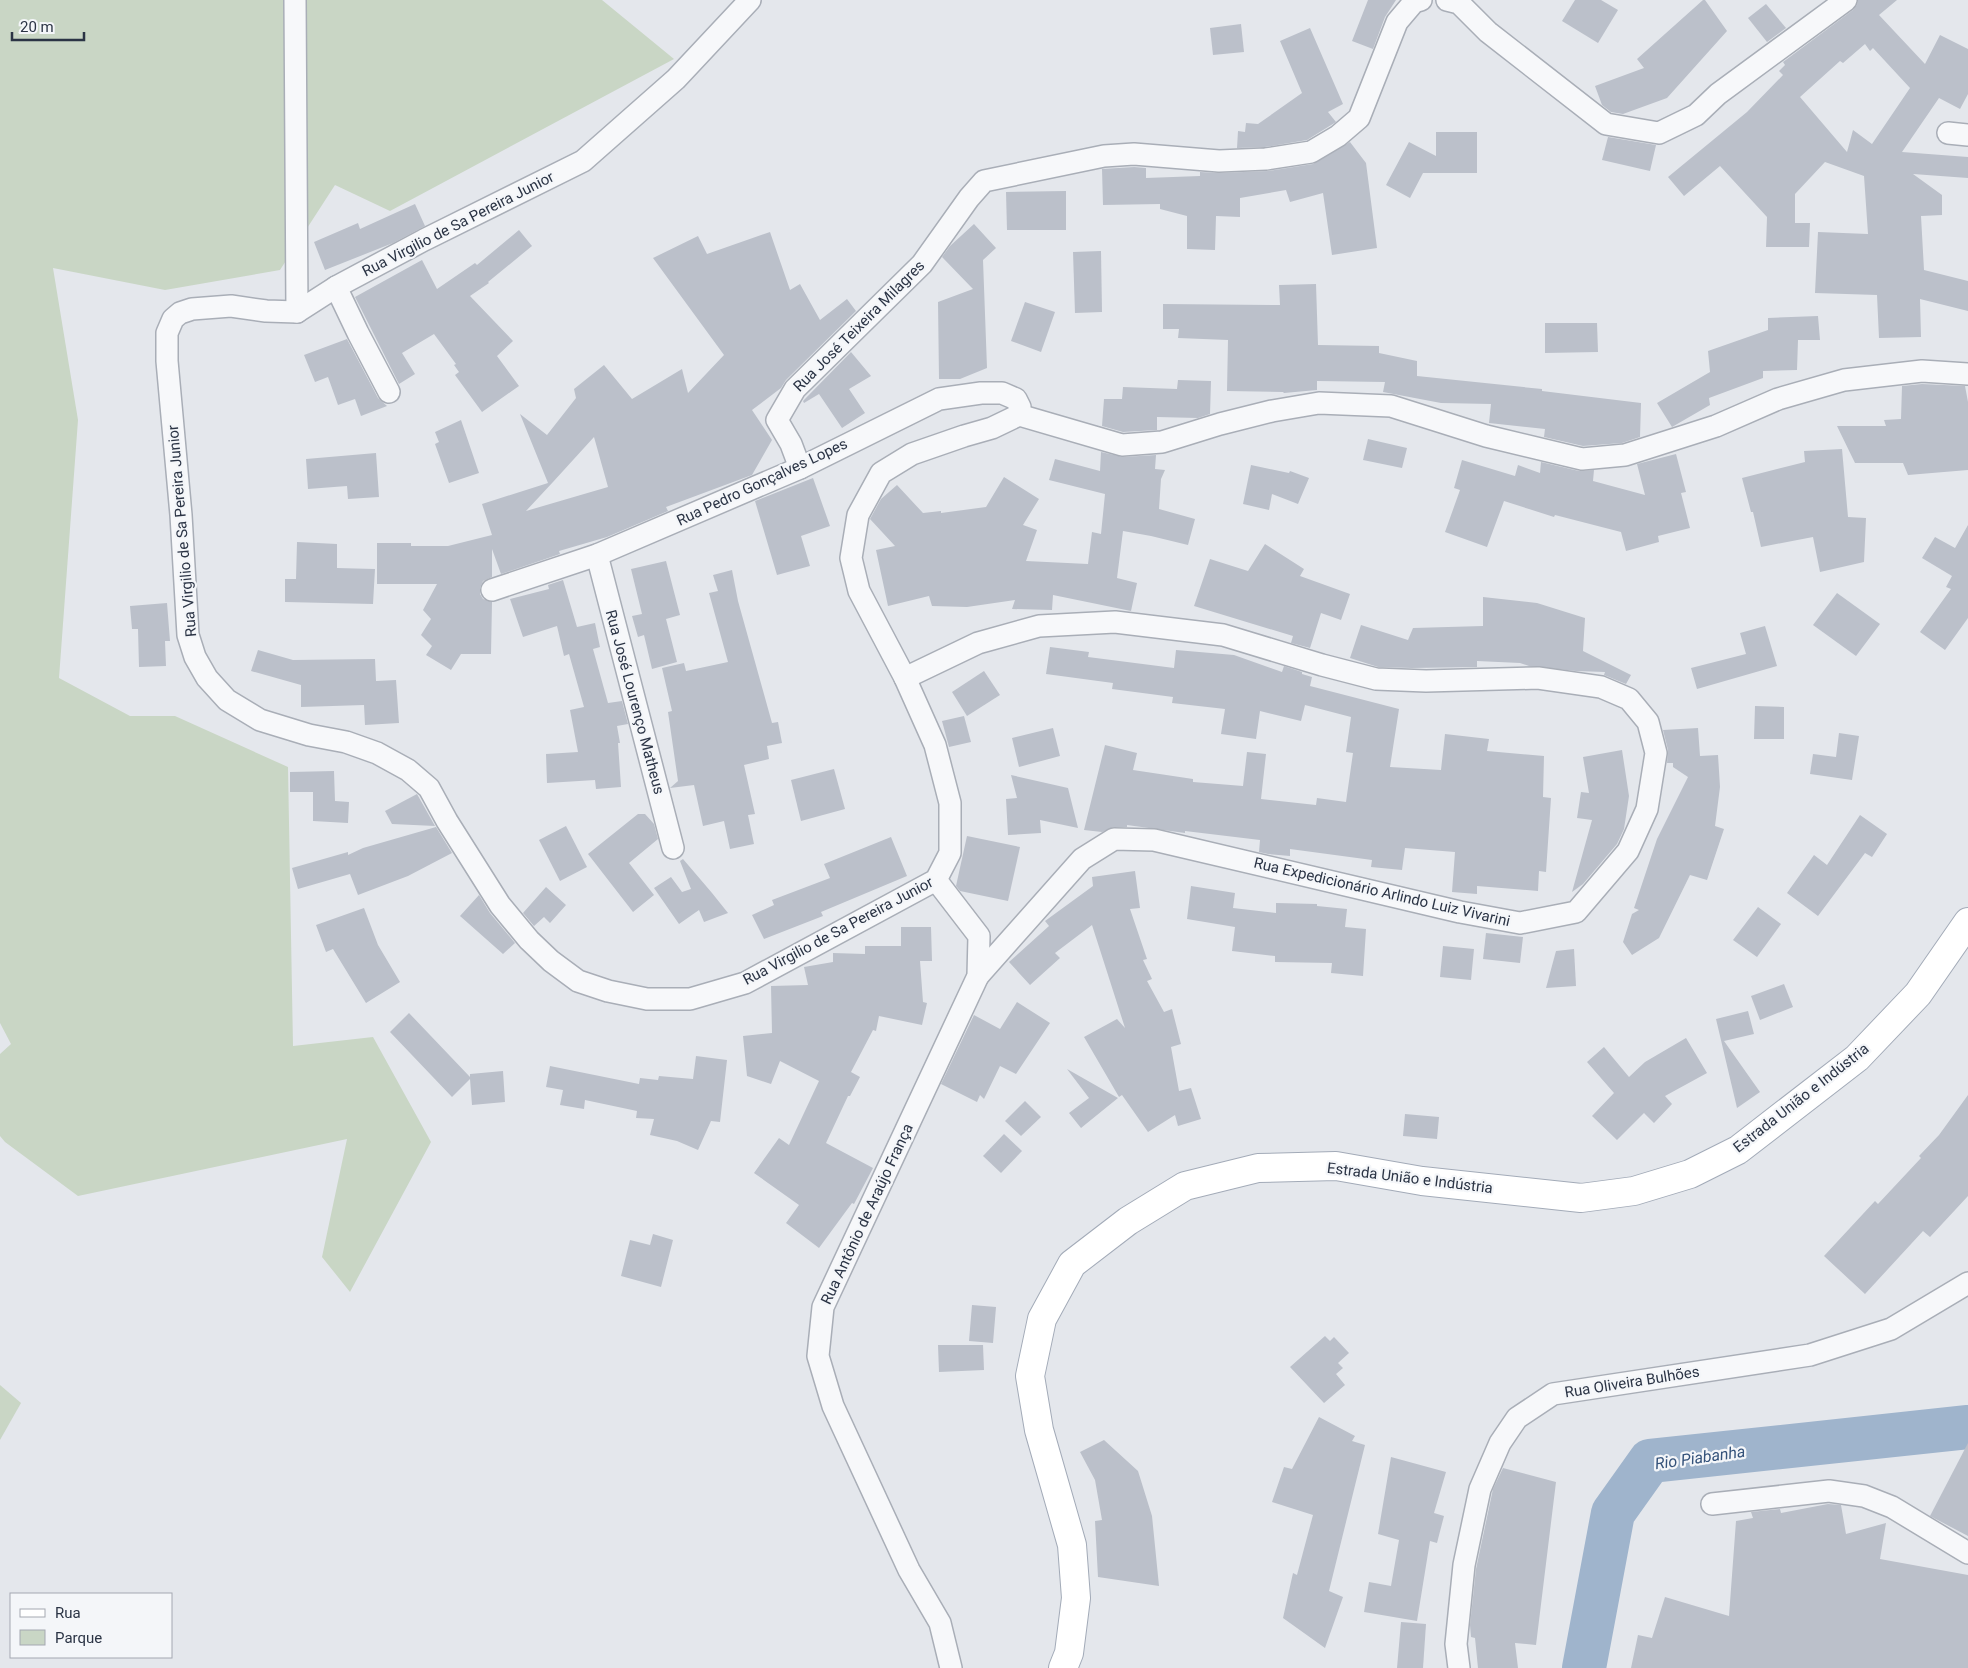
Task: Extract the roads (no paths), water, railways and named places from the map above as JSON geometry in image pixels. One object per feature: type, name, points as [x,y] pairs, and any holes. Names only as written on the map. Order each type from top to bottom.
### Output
[{"type":"main road","name":"Estrada União e Indústria","points":[[1063,1668],[1069,1653],[1076,1598],[1072,1545],[1038,1430],[1030,1376],[1042,1319],[1072,1264],[1128,1221],[1186,1186],[1258,1168],[1336,1166],[1422,1180],[1581,1198],[1634,1192],[1690,1174],[1738,1150],[1857,1058],[1918,994],[1968,922]]},
{"type":"street","points":[[295,0],[297,312]]},
{"type":"street","name":"Rua Virgilio de Sa Pereira Junior","points":[[750,0],[676,79],[583,161],[336,286],[297,312],[266,311],[231,306],[192,309],[180,313],[173,319],[168,333],[168,361],[181,515],[188,635],[195,657],[207,678],[227,700],[260,720],[309,735],[346,742],[377,753],[408,770],[429,788],[447,822],[500,905],[529,940],[551,961],[578,981],[608,991],[647,999],[690,999],[745,983],[936,880],[950,853],[950,803],[935,745],[905,678],[858,591],[851,558],[858,515],[881,473],[912,454],[992,428],[1019,415]]},
{"type":"street","name":"Rua José Teixeira Milagres","points":[[800,468],[777,420],[795,389],[922,264],[969,198],[984,181],[1104,156],[1134,154],[1219,161],[1266,159],[1311,152],[1338,136],[1360,118],[1397,22],[1414,2],[1421,0]]},
{"type":"street","points":[[1453,2],[1494,38],[1606,124],[1659,133],[1696,115],[1718,94],[1846,0]]},
{"type":"street","points":[[336,286],[389,392]]},
{"type":"street","points":[[1019,415],[1122,445],[1162,442],[1220,424],[1272,411],[1319,403],[1391,406],[1486,436],[1582,459],[1625,455],[1657,446],[1716,426],[1778,399],[1844,380],[1922,371],[1968,374]]},
{"type":"street","name":"Rua Pedro Gonçalves Lopes","points":[[492,590],[597,555],[800,468],[939,398],[981,393],[1002,393],[1016,399],[1020,407],[1019,415]]},
{"type":"street","name":"Rua José Lourenço Matheus","points":[[597,555],[673,848]]},
{"type":"street","name":"Rua Expedicionário Arlindo Luiz Vivarini","points":[[905,678],[978,643],[1039,626],[1115,622],[1223,636],[1376,679],[1426,681],[1538,678],[1601,687],[1629,699],[1648,722],[1656,753],[1647,808],[1628,851],[1576,912],[1520,923],[1460,912],[1154,840],[1114,839],[1082,860],[978,976]]},
{"type":"street","name":"Rua Antônio de Araújo França","points":[[936,880],[979,936],[978,976],[823,1308],[818,1356],[833,1406],[909,1570],[940,1623],[951,1668]]},
{"type":"street","name":"Rua Oliveira Bulhões","points":[[1460,1668],[1456,1644],[1464,1566],[1480,1489],[1500,1443],[1517,1418],[1553,1394],[1810,1355],[1891,1328],[1968,1282]]},
{"type":"street","points":[[1712,1504],[1829,1491],[1864,1496],[1892,1507],[1968,1553]]},
{"type":"waterway","name":"Rio Piabanha","points":[[1584,1668],[1613,1513],[1650,1461],[1968,1427]]}]
